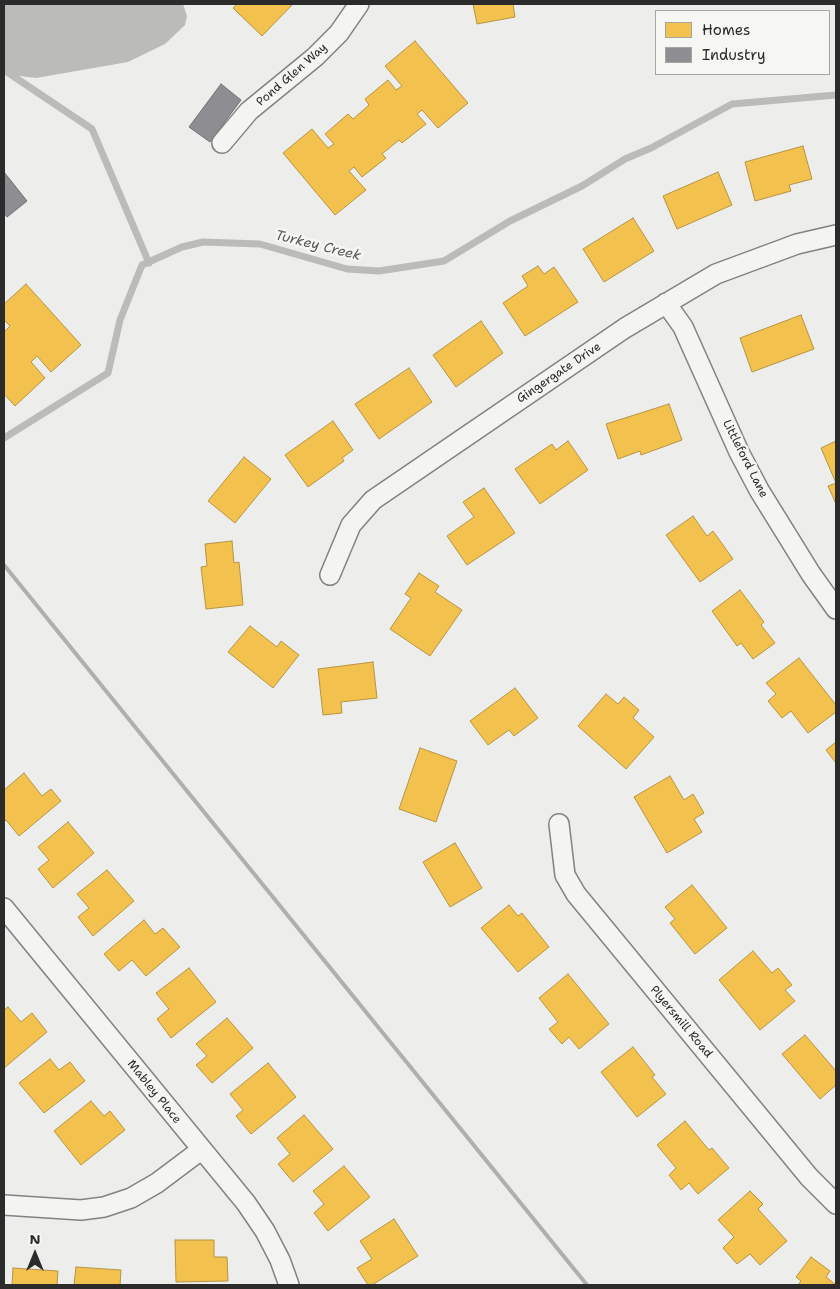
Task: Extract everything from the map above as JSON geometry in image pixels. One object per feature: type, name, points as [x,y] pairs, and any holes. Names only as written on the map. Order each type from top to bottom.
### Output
[{"type":"street","name":"Pond Glen Way","points":[[222,143],[249,111],[314,57],[339,33],[358,4]]},
{"type":"street","name":"Gingergate Drive","points":[[330,575],[351,525],[374,500],[666,303],[716,274],[752,259],[797,244],[836,235]]},
{"type":"street","name":"Littleford Lane","points":[[666,303],[684,327],[739,452],[760,490],[811,574],[836,609]]},
{"type":"street","name":"Plyersmill Road","points":[[559,824],[565,875],[576,894],[809,1177],[836,1204]]},
{"type":"street","name":"Mabley Place","points":[[4,908],[246,1203],[265,1231],[280,1260],[288,1285]]},
{"type":"street","points":[[4,1206],[82,1210],[104,1207],[131,1198],[157,1183],[201,1150]]},
{"type":"shaded area","points":[[4,4],[183,4],[187,16],[185,25],[165,44],[128,62],[36,78],[4,74]]},
{"type":"building: Homes","points":[[237,4],[293,4],[262,36],[233,8]]},
{"type":"building: Homes","points":[[473,4],[513,4],[515,17],[477,24]]},
{"type":"building: Homes","points":[[415,41],[468,103],[438,128],[422,110],[417,114],[426,124],[402,143],[399,140],[382,154],[386,158],[362,177],[354,167],[349,171],[366,190],[335,215],[283,153],[312,129],[328,148],[334,144],[325,134],[348,114],[353,119],[369,105],[365,99],[388,80],[396,90],[402,86],[385,66]]},
{"type":"building: Homes","points":[[803,146],[812,179],[789,185],[791,191],[755,201],[745,162]]},
{"type":"building: Homes","points":[[718,172],[732,205],[677,229],[663,196]]},
{"type":"building: Homes","points":[[633,218],[654,251],[604,282],[583,249]]},
{"type":"building: Homes","points":[[538,266],[544,274],[554,267],[578,302],[525,336],[503,303],[528,286],[522,276]]},
{"type":"building: Homes","points":[[26,284],[81,345],[51,372],[37,356],[31,362],[45,378],[15,406],[4,394],[4,332],[10,326],[4,320],[4,304]]},
{"type":"building: Homes","points":[[801,315],[814,349],[752,372],[740,338]]},
{"type":"building: Homes","points":[[481,321],[503,353],[456,387],[433,355]]},
{"type":"building: Homes","points":[[409,368],[432,402],[379,439],[355,404]]},
{"type":"building: Homes","points":[[669,404],[682,440],[641,455],[640,451],[618,459],[606,424]]},
{"type":"building: Homes","points":[[333,421],[353,450],[342,458],[344,461],[308,487],[285,455]]},
{"type":"building: Homes","points":[[568,441],[588,470],[540,504],[515,469],[552,444],[556,450]]},
{"type":"building: Homes","points":[[836,441],[836,483],[821,448]]},
{"type":"building: Homes","points":[[244,457],[271,479],[235,523],[208,501]]},
{"type":"building: Homes","points":[[836,483],[836,504],[828,486]]},
{"type":"building: Homes","points":[[484,488],[515,533],[467,565],[447,536],[474,517],[463,502]]},
{"type":"building: Homes","points":[[693,516],[707,536],[713,531],[733,559],[700,582],[666,535]]},
{"type":"building: Homes","points":[[232,541],[234,563],[239,562],[243,605],[206,609],[201,567],[207,566],[205,544]]},
{"type":"building: Homes","points":[[419,573],[439,586],[435,592],[462,610],[430,656],[390,629],[411,598],[405,594]]},
{"type":"building: Homes","points":[[740,590],[764,622],[761,625],[775,643],[753,659],[741,643],[737,646],[712,611]]},
{"type":"building: Homes","points":[[250,626],[277,647],[281,641],[299,655],[273,688],[228,652]]},
{"type":"building: Homes","points":[[799,658],[836,705],[836,712],[808,733],[791,711],[782,718],[768,701],[776,694],[766,683]]},
{"type":"building: Homes","points":[[373,662],[377,698],[341,702],[342,713],[323,715],[318,669]]},
{"type":"building: Homes","points":[[515,688],[538,718],[514,736],[509,730],[488,745],[470,721]]},
{"type":"building: Homes","points":[[606,694],[618,704],[624,697],[639,710],[633,718],[654,737],[626,769],[578,726]]},
{"type":"building: Homes","points":[[836,742],[836,763],[826,750]]},
{"type":"building: Homes","points":[[420,748],[457,761],[436,822],[399,809]]},
{"type":"building: Homes","points":[[24,773],[42,796],[51,789],[61,801],[19,836],[6,820],[4,822],[4,790]]},
{"type":"building: Homes","points":[[670,776],[684,800],[693,794],[704,813],[694,819],[702,832],[667,853],[634,797]]},
{"type":"building: Homes","points":[[68,822],[94,853],[53,888],[38,869],[49,860],[38,847]]},
{"type":"building: Homes","points":[[455,843],[482,888],[450,907],[423,862]]},
{"type":"building: Homes","points":[[107,870],[134,901],[93,936],[78,917],[89,908],[77,894]]},
{"type":"building: Homes","points":[[692,885],[727,928],[695,954],[670,923],[675,919],[665,907]]},
{"type":"building: Homes","points":[[509,905],[518,916],[522,913],[549,947],[518,972],[481,928]]},
{"type":"building: Homes","points":[[144,920],[155,934],[163,928],[180,947],[146,976],[132,960],[119,971],[104,954]]},
{"type":"building: Homes","points":[[753,951],[772,973],[778,968],[792,985],[785,990],[795,1001],[760,1030],[719,980]]},
{"type":"building: Homes","points":[[189,968],[216,1002],[171,1038],[157,1019],[169,1009],[156,993]]},
{"type":"building: Homes","points":[[568,974],[609,1024],[579,1049],[569,1037],[562,1044],[549,1029],[558,1022],[539,998]]},
{"type":"building: Homes","points":[[8,1007],[21,1022],[32,1013],[47,1032],[4,1068],[4,1010]]},
{"type":"building: Homes","points":[[227,1018],[253,1048],[212,1083],[196,1065],[207,1056],[196,1044]]},
{"type":"building: Homes","points":[[805,1035],[836,1071],[836,1085],[820,1099],[782,1054]]},
{"type":"building: Homes","points":[[633,1047],[655,1075],[652,1077],[666,1094],[637,1117],[601,1072]]},
{"type":"building: Homes","points":[[50,1059],[59,1070],[70,1062],[85,1081],[44,1113],[19,1083]]},
{"type":"building: Homes","points":[[268,1063],[296,1097],[251,1134],[236,1116],[243,1110],[230,1094]]},
{"type":"building: Homes","points":[[91,1101],[104,1116],[110,1111],[125,1130],[81,1165],[54,1131]]},
{"type":"building: Homes","points":[[304,1115],[333,1149],[293,1182],[278,1164],[290,1154],[277,1138]]},
{"type":"building: Homes","points":[[685,1121],[709,1150],[712,1148],[729,1168],[698,1194],[689,1183],[681,1190],[669,1175],[676,1168],[657,1145]]},
{"type":"building: Homes","points":[[344,1166],[370,1197],[328,1231],[314,1213],[324,1204],[313,1191]]},
{"type":"building: Homes","points":[[750,1191],[763,1204],[758,1209],[787,1241],[760,1265],[750,1254],[737,1264],[723,1248],[734,1237],[718,1220]]},
{"type":"building: Homes","points":[[394,1219],[418,1256],[372,1285],[368,1285],[357,1268],[372,1259],[360,1241]]},
{"type":"building: Homes","points":[[175,1240],[214,1240],[214,1257],[227,1257],[228,1281],[176,1282]]},
{"type":"building: Homes","points":[[811,1257],[830,1271],[826,1277],[836,1285],[798,1285],[801,1281],[796,1277]]},
{"type":"building: Homes","points":[[76,1267],[121,1270],[120,1285],[74,1285]]},
{"type":"building: Homes","points":[[13,1268],[58,1271],[57,1285],[12,1285]]},
{"type":"building: Industry","points":[[221,84],[241,100],[210,142],[189,127]]},
{"type":"building: Industry","points":[[4,172],[27,201],[7,217],[4,213]]},
{"type":"waterway","points":[[4,70],[92,129],[149,263]]},
{"type":"waterway","name":"Turkey Creek","points":[[4,438],[108,373],[120,320],[142,265],[182,247],[203,242],[260,244],[347,269],[379,271],[444,261],[510,221],[582,186],[625,159],[651,148],[732,104],[836,95]]},
{"type":"railway","points":[[4,565],[587,1285]]}]
